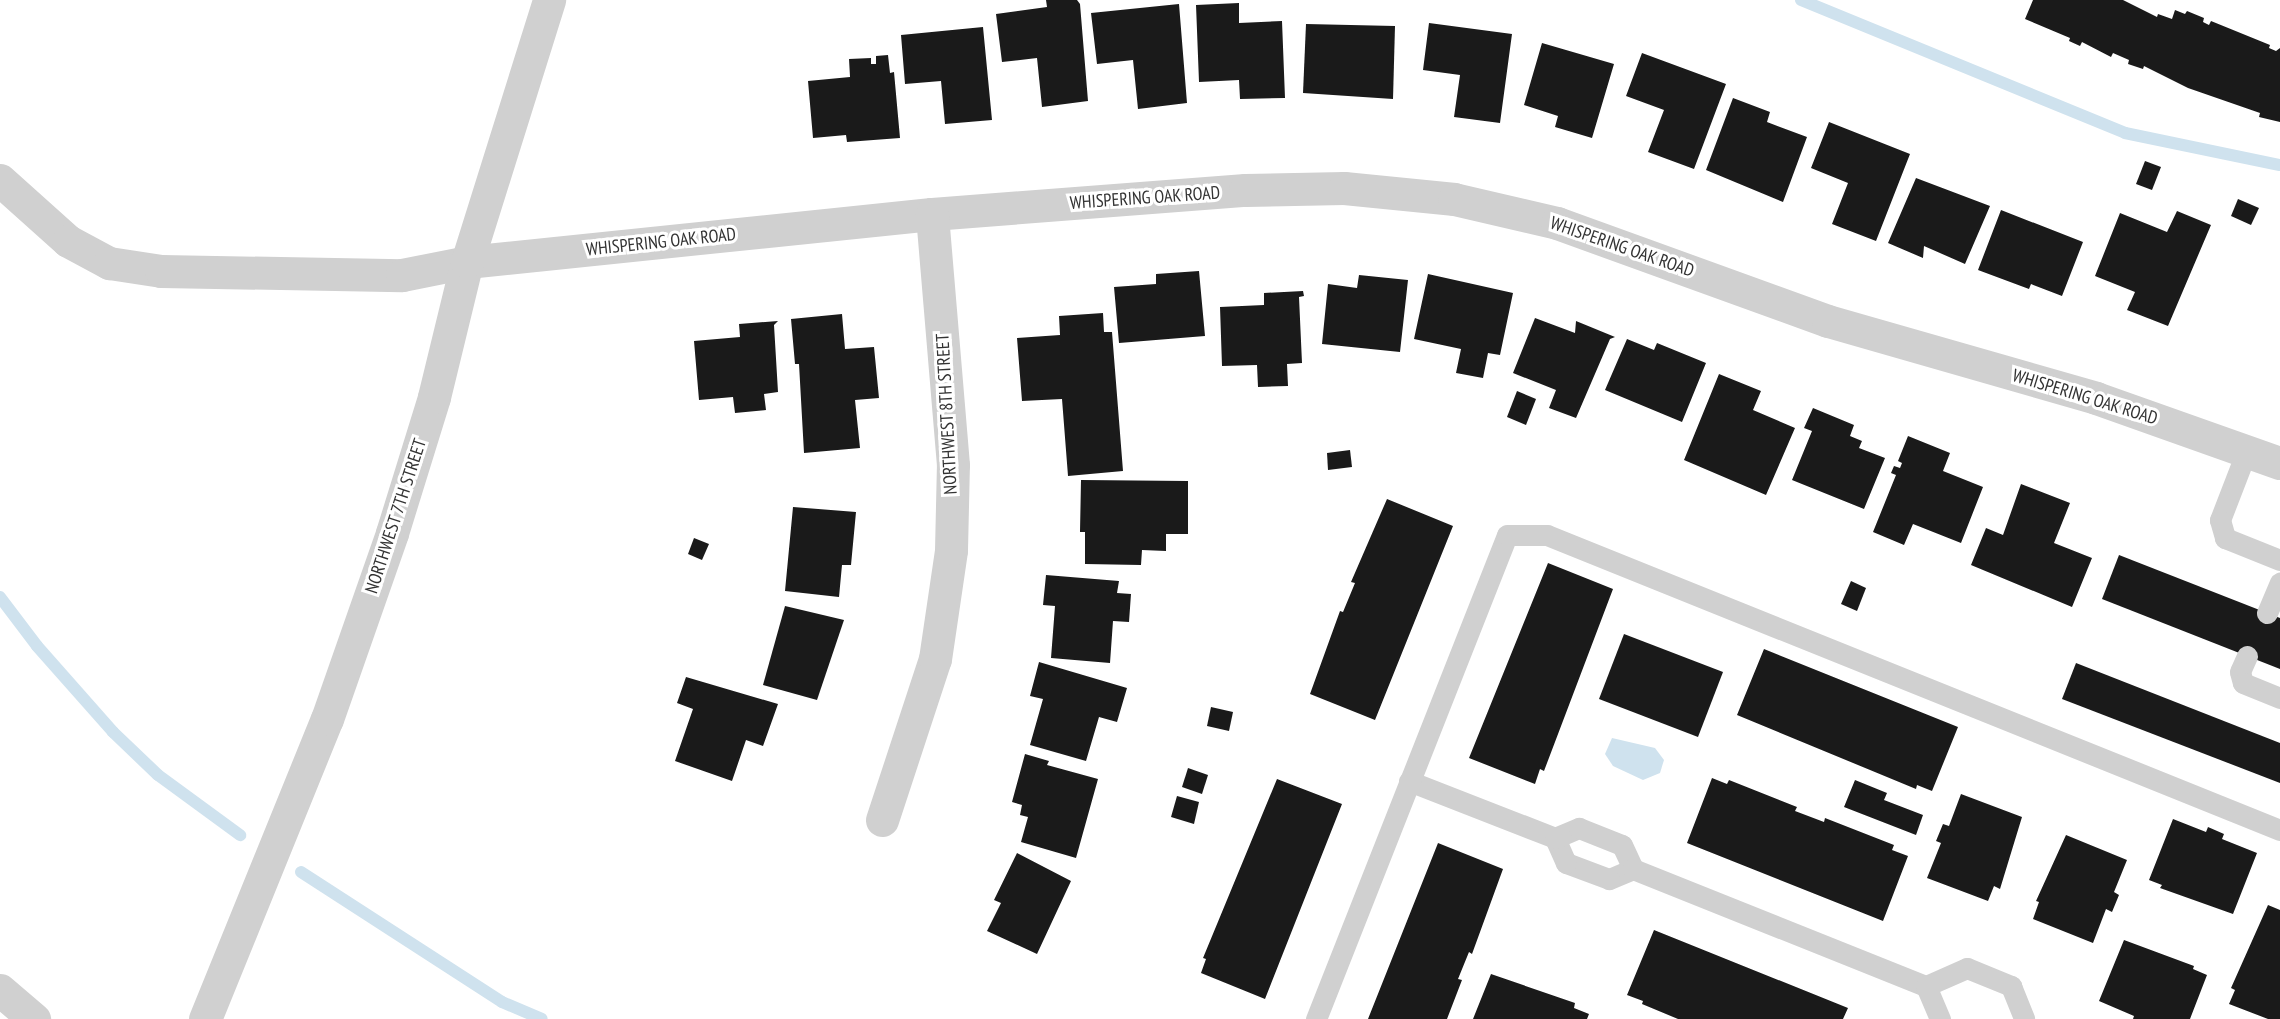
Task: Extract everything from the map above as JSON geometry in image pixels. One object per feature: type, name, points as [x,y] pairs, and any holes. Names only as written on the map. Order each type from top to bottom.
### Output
[{"type":"street","name":"NORTHWEST 7TH STREET","points":[[205,1019],[327,719],[392,533],[434,397],[467,262],[549,0]]},
{"type":"street","name":"WHISPERING OAK ROAD","points":[[0,180],[68,241],[109,263],[161,271],[402,275],[467,262],[932,214],[1245,190],[1344,188],[1454,199],[1557,223],[1828,321],[2096,398],[2280,463]]},
{"type":"street","name":"NORTHWEST 8TH STREET","points":[[882,820],[935,659],[951,550],[953,465],[932,214]]},
{"type":"street","points":[[0,990],[34,1019]]},
{"type":"lane","points":[[2247,450],[2220,520],[2225,538],[2280,560]]},
{"type":"lane","points":[[1316,1019],[1507,535],[1547,535],[2280,830]]},
{"type":"lane","points":[[2267,613],[2280,583]]},
{"type":"lane","points":[[2247,656],[2240,672],[2243,683],[2280,698]]},
{"type":"lane","points":[[1409,781],[1554,838],[1566,862],[1609,879],[1633,869]]},
{"type":"lane","points":[[1554,838],[1579,828],[1622,845],[1633,869],[1926,986],[1940,1019]]},
{"type":"lane","points":[[1926,986],[1967,968],[2011,986],[2024,1019]]},
{"type":"water","points":[[1612,738],[1655,748],[1664,760],[1660,773],[1643,780],[1613,766],[1605,754]]},
{"type":"building","points":[[1046,0],[1077,0],[1080,4],[1088,101],[1042,107],[1037,58],[1002,62],[996,14],[1047,7]]},
{"type":"building","points":[[2033,0],[2123,0],[2157,17],[2158,14],[2172,19],[2175,10],[2185,14],[2187,11],[2204,18],[2203,22],[2209,25],[2211,21],[2270,45],[2269,48],[2276,51],[2280,48],[2280,122],[2259,117],[2260,113],[2188,88],[2144,66],[2143,69],[2128,64],[2129,60],[2113,53],[2111,57],[2082,42],[2080,46],[2069,41],[2070,38],[2025,19]]},
{"type":"building","points":[[1239,3],[1239,23],[1282,21],[1285,98],[1240,99],[1239,80],[1199,82],[1196,5]]},
{"type":"building","points":[[1179,4],[1187,103],[1138,109],[1133,60],[1097,64],[1091,13]]},
{"type":"building","points":[[1429,23],[1512,34],[1500,123],[1454,117],[1460,75],[1423,70]]},
{"type":"building","points":[[1306,24],[1395,26],[1393,99],[1303,93]]},
{"type":"building","points":[[983,27],[992,120],[945,124],[941,81],[905,84],[901,35]]},
{"type":"building","points":[[1542,43],[1614,64],[1592,138],[1555,127],[1558,116],[1524,105]]},
{"type":"building","points":[[1642,53],[1726,84],[1694,169],[1648,152],[1664,110],[1626,96]]},
{"type":"building","points":[[888,55],[890,73],[894,72],[900,138],[847,142],[846,135],[813,138],[808,81],[850,77],[849,59],[871,58],[871,64],[876,64],[876,56]]},
{"type":"building","points":[[1733,98],[1770,112],[1767,122],[1807,137],[1783,202],[1706,170]]},
{"type":"building","points":[[1829,122],[1910,154],[1876,241],[1832,224],[1848,183],[1811,168]]},
{"type":"building","points":[[2145,161],[2161,167],[2152,190],[2136,184]]},
{"type":"building","points":[[1916,178],[1990,206],[1965,264],[1924,246],[1923,258],[1888,243]]},
{"type":"building","points":[[2238,199],[2259,208],[2251,225],[2231,216]]},
{"type":"building","points":[[2001,210],[2083,242],[2062,296],[2031,284],[2029,289],[1978,270]]},
{"type":"building","points":[[2177,211],[2211,225],[2168,326],[2127,310],[2135,292],[2095,276],[2120,213],[2167,232]]},
{"type":"building","points":[[1199,271],[1205,336],[1119,343],[1114,287],[1156,284],[1156,274]]},
{"type":"building","points":[[1428,274],[1513,293],[1500,355],[1488,353],[1483,378],[1456,373],[1461,349],[1414,339]]},
{"type":"building","points":[[1359,275],[1408,280],[1400,352],[1322,344],[1328,284],[1357,288]]},
{"type":"building","points":[[1303,291],[1304,296],[1299,297],[1302,363],[1287,364],[1288,386],[1258,387],[1257,365],[1222,366],[1220,307],[1264,305],[1264,293]]},
{"type":"building","points":[[1103,313],[1104,332],[1112,332],[1123,471],[1068,476],[1062,399],[1022,401],[1017,338],[1060,335],[1059,316]]},
{"type":"building","points":[[842,314],[845,349],[874,347],[879,398],[855,400],[860,448],[804,453],[799,364],[795,364],[791,319]]},
{"type":"building","points":[[1535,318],[1575,333],[1576,321],[1615,337],[1610,339],[1576,418],[1549,408],[1556,390],[1513,373]]},
{"type":"building","points":[[778,321],[774,325],[778,392],[764,394],[766,410],[735,413],[733,397],[699,400],[694,341],[740,337],[739,324]]},
{"type":"building","points":[[1627,339],[1654,350],[1657,343],[1706,363],[1682,422],[1605,390]]},
{"type":"building","points":[[1719,374],[1761,391],[1753,410],[1795,428],[1766,495],[1684,460]]},
{"type":"building","points":[[1517,391],[1536,399],[1526,425],[1507,417]]},
{"type":"building","points":[[1813,408],[1854,425],[1850,436],[1862,441],[1859,448],[1885,458],[1864,509],[1792,480],[1812,431],[1804,428]]},
{"type":"building","points":[[1908,436],[1950,453],[1943,471],[1983,487],[1961,543],[1913,524],[1904,545],[1873,532],[1896,475],[1891,473],[1894,466],[1900,468],[1902,463],[1898,461]]},
{"type":"building","points":[[1350,450],[1352,467],[1328,470],[1327,453]]},
{"type":"building","points":[[1081,480],[1188,481],[1188,534],[1166,534],[1166,551],[1142,550],[1141,565],[1085,564],[1085,532],[1080,532]]},
{"type":"building","points":[[2021,484],[2070,503],[2054,543],[2092,558],[2072,607],[1971,565],[1986,528],[2003,535]]},
{"type":"building","points":[[1387,499],[1453,526],[1375,720],[1310,694],[1340,611],[1343,612],[1355,583],[1351,582]]},
{"type":"building","points":[[793,507],[856,512],[851,565],[842,565],[839,597],[785,591]]},
{"type":"building","points":[[694,538],[709,544],[702,560],[688,554]]},
{"type":"building","points":[[2119,555],[2280,618],[2280,669],[2102,599]]},
{"type":"building","points":[[1548,563],[1613,589],[1544,771],[1540,769],[1535,784],[1469,758]]},
{"type":"building","points":[[1046,575],[1119,581],[1117,593],[1131,594],[1129,622],[1113,621],[1110,663],[1051,658],[1055,606],[1043,605]]},
{"type":"building","points":[[1851,581],[1866,588],[1857,611],[1841,604]]},
{"type":"building","points":[[785,606],[844,620],[817,700],[763,685]]},
{"type":"building","points":[[1624,634],[1723,672],[1698,737],[1599,699]]},
{"type":"building","points":[[1764,649],[1958,727],[1932,791],[1917,785],[1916,789],[1737,715]]},
{"type":"building","points":[[1039,662],[1127,688],[1117,722],[1099,717],[1086,761],[1030,745],[1043,699],[1030,696]]},
{"type":"building","points":[[2076,663],[2280,743],[2280,783],[2062,699]]},
{"type":"building","points":[[686,677],[778,704],[763,746],[746,740],[732,781],[675,761],[693,709],[677,703]]},
{"type":"building","points":[[1211,707],[1233,712],[1229,731],[1207,726]]},
{"type":"building","points":[[1025,754],[1049,761],[1047,765],[1098,779],[1076,858],[1021,842],[1028,817],[1020,815],[1022,805],[1012,802]]},
{"type":"building","points":[[1188,768],[1208,775],[1202,794],[1182,787]]},
{"type":"building","points":[[1712,778],[1727,784],[1729,780],[1797,807],[1795,811],[1824,822],[1825,818],[1894,845],[1892,850],[1908,856],[1883,921],[1687,843]]},
{"type":"building","points":[[1277,779],[1342,804],[1265,999],[1201,973],[1206,959],[1203,958]]},
{"type":"building","points":[[1855,780],[1887,793],[1884,800],[1923,815],[1916,835],[1844,807]]},
{"type":"building","points":[[1961,794],[2022,817],[2000,889],[1994,886],[1988,901],[1927,878],[1941,843],[1936,841],[1943,824],[1949,826]]},
{"type":"building","points":[[1177,796],[1199,802],[1194,824],[1171,817]]},
{"type":"building","points":[[2173,819],[2206,832],[2208,827],[2224,834],[2222,839],[2257,853],[2233,914],[2160,888],[2162,885],[2149,880]]},
{"type":"building","points":[[2066,835],[2127,860],[2114,892],[2119,895],[2112,912],[2106,909],[2093,943],[2033,919],[2039,902],[2036,901]]},
{"type":"building","points":[[1438,843],[1503,869],[1472,954],[1469,952],[1458,979],[1462,980],[1447,1019],[1368,1019]]},
{"type":"building","points":[[1017,853],[1071,881],[1037,954],[987,931],[1001,903],[994,900]]},
{"type":"building","points":[[2268,905],[2280,910],[2280,1019],[2268,1019],[2229,1004],[2235,990],[2231,988]]},
{"type":"building","points":[[1654,930],[1848,1008],[1843,1019],[1678,1019],[1627,995]]},
{"type":"building","points":[[2124,940],[2194,966],[2193,969],[2207,975],[2190,1019],[2133,1019],[2134,1016],[2099,1001]]},
{"type":"building","points":[[1491,974],[1575,1003],[1574,1008],[1589,1014],[1587,1019],[1473,1019]]},
{"type":"waterway","points":[[1801,0],[2125,133],[2280,165]]},
{"type":"waterway","points":[[0,597],[37,646],[113,732],[158,775],[240,835]]},
{"type":"waterway","points":[[301,872],[502,1002],[542,1019]]}]
